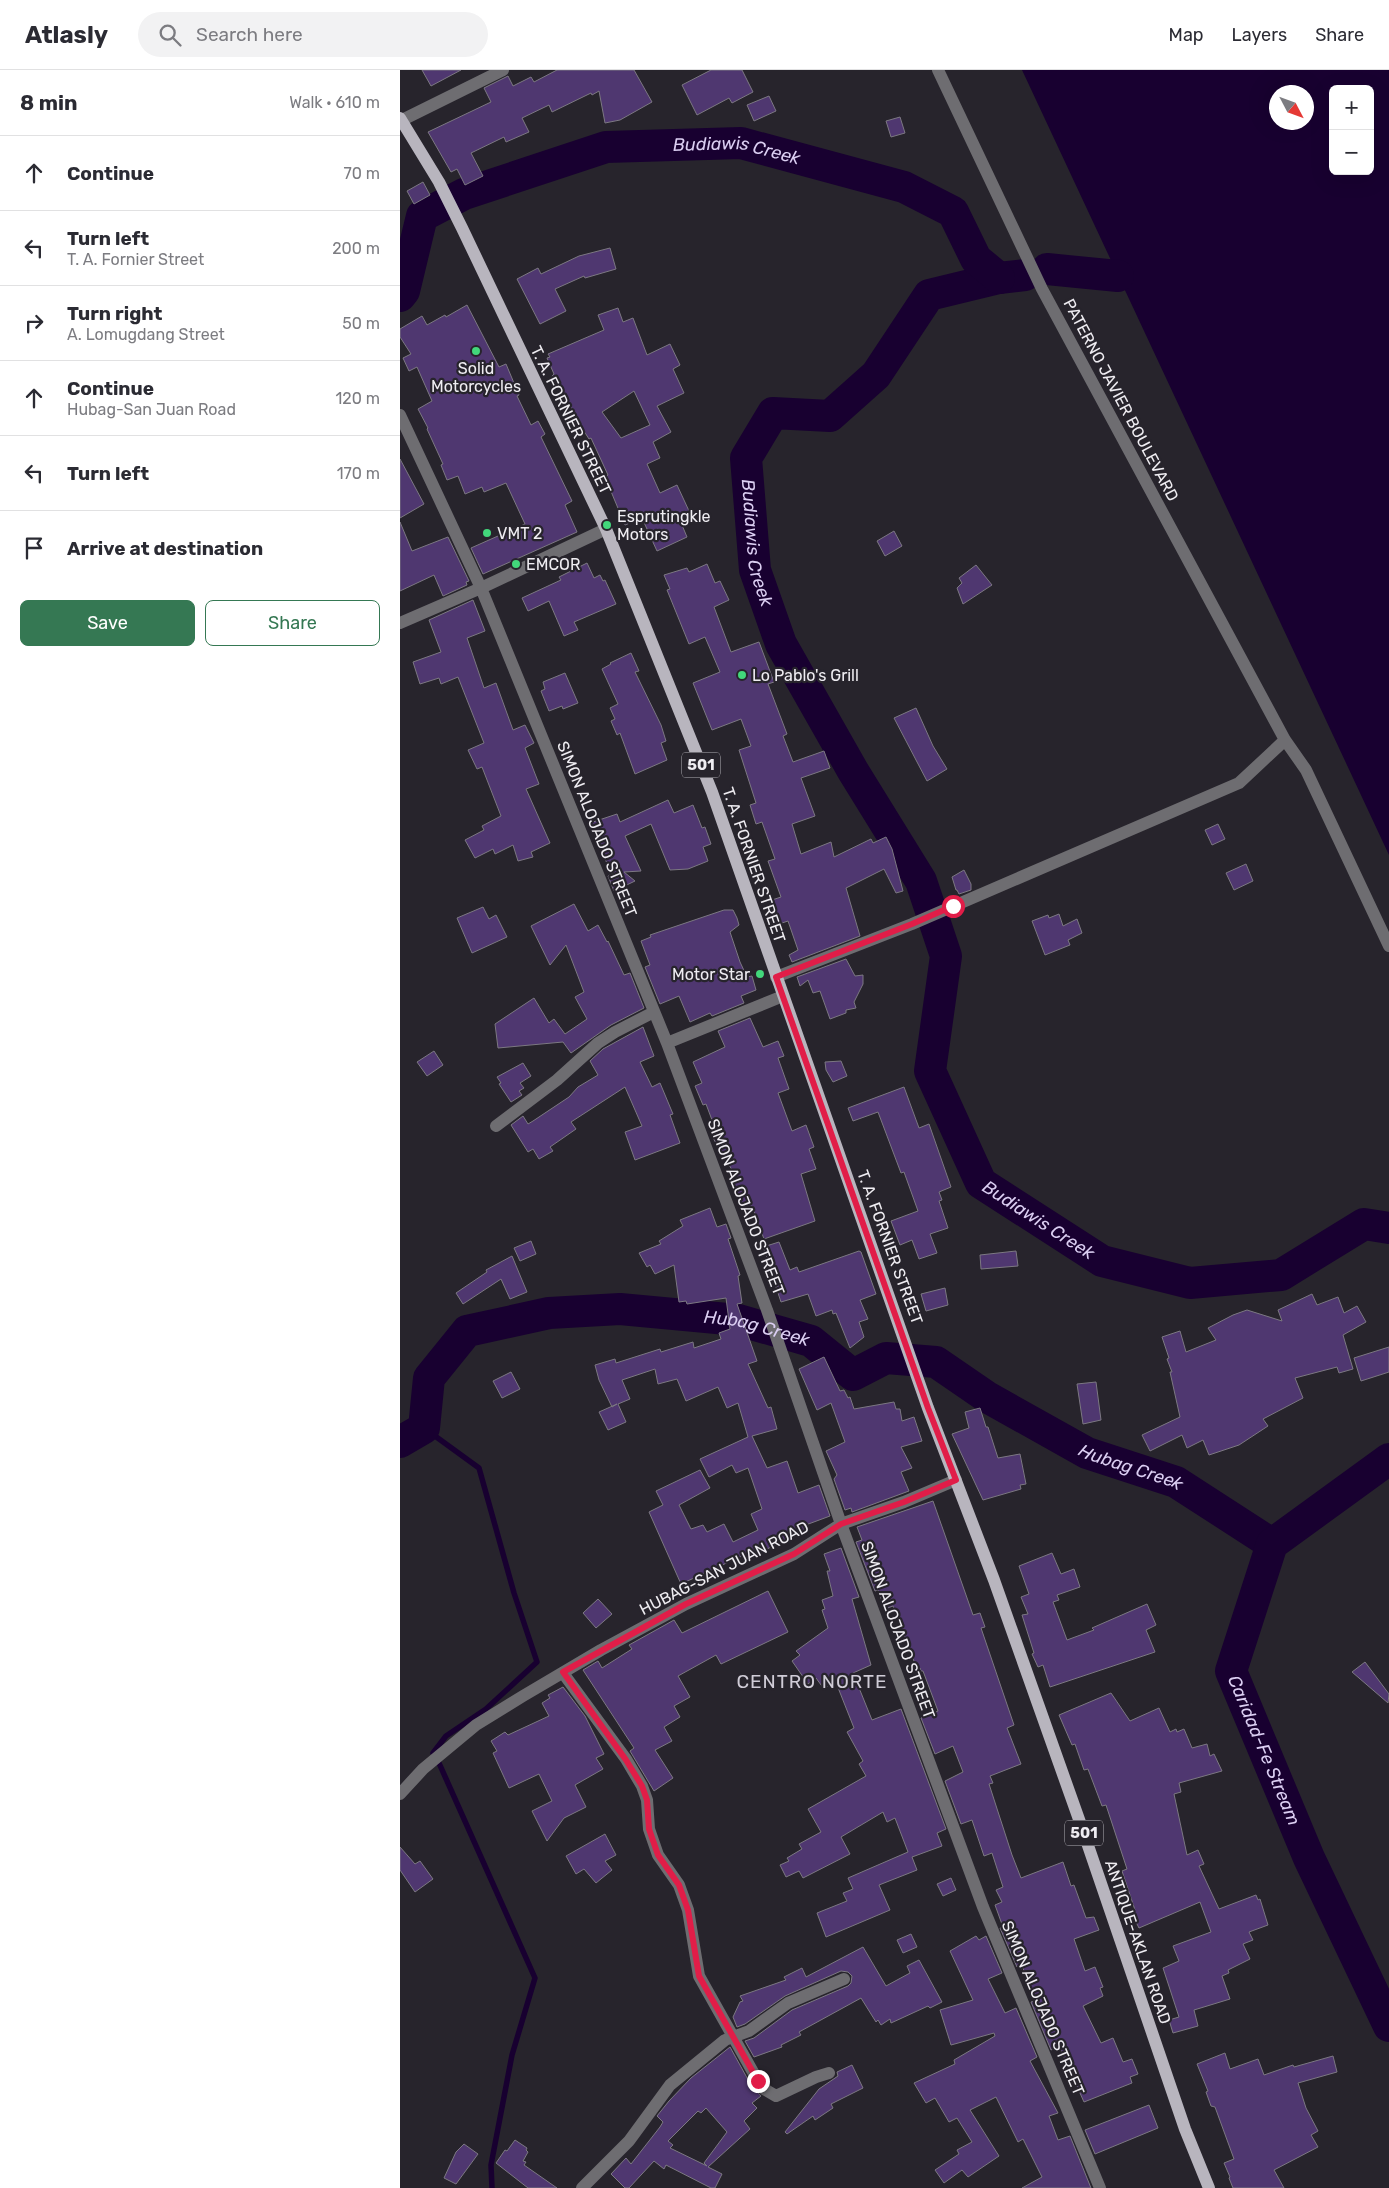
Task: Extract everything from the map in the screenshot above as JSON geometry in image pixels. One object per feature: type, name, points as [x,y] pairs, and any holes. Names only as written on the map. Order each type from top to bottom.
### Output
[{"type":"main road","name":"T. A. FORNIER STREET","points":[[400,120],[439,182],[606,529],[712,792],[928,1408],[956,1480]]},
{"type":"main road","name":"ANTIQUE-AKLAN ROAD","points":[[956,1480],[994,1580],[1185,2129],[1209,2188]]},
{"type":"street","points":[[400,120],[503,70]]},
{"type":"street","name":"PATERNO JAVIER BOULEVARD","points":[[938,70],[1042,289],[1284,740],[1306,770],[1389,946]]},
{"type":"street","name":"SIMON ALOJADO STREET","points":[[400,415],[481,588],[667,1043],[767,1310],[775,1338],[841,1524],[983,1907],[1100,2188]]},
{"type":"street","points":[[400,623],[481,588],[606,529]]},
{"type":"street","points":[[776,977],[912,924],[1238,783],[1284,740]]},
{"type":"street","points":[[667,1043],[783,996]]},
{"type":"street","points":[[496,1126],[557,1080],[598,1043],[654,1012]]},
{"type":"street","name":"HUBAG-SAN JUAN ROAD","points":[[400,1794],[423,1769],[476,1725],[563,1672],[686,1604],[794,1554],[841,1524],[904,1502],[956,1480]]},
{"type":"street","points":[[563,1672],[626,1760],[642,1786],[647,1800],[649,1829],[658,1855],[679,1885],[688,1910],[699,1976],[734,2038],[744,2060],[764,2089],[776,2096],[816,2077],[829,2073]]},
{"type":"street","points":[[582,2188],[629,2141],[670,2086],[725,2040],[749,2032],[788,2003],[844,1979]]},
{"type":"shaded area","points":[[1022,70],[1389,70],[1389,855]]},
{"type":"building","points":[[422,70],[461,70],[431,86]]},
{"type":"building","points":[[557,70],[634,70],[652,102],[620,120],[605,123],[599,91],[552,112],[549,105],[522,118],[529,132],[506,142],[504,137],[471,153],[483,176],[465,185],[457,169],[451,172],[428,132],[491,102],[484,88],[508,76],[513,86],[531,77],[534,82]]},
{"type":"building","points":[[711,70],[742,70],[753,92],[732,103],[729,98],[697,115],[682,85]]},
{"type":"building","points":[[769,96],[776,111],[754,121],[747,105]]},
{"type":"building","points":[[900,117],[905,133],[891,137],[886,121]]},
{"type":"building","points":[[423,182],[430,195],[414,204],[407,191]]},
{"type":"building","points":[[610,248],[616,269],[585,278],[584,276],[555,289],[566,311],[540,324],[517,279],[538,268],[541,274],[579,256]]},
{"type":"building","points":[[467,305],[499,367],[506,364],[519,395],[517,396],[531,425],[538,421],[545,434],[541,437],[572,501],[565,505],[577,532],[483,574],[471,548],[525,524],[506,483],[484,492],[482,487],[465,494],[458,476],[447,480],[441,465],[443,464],[418,409],[432,401],[417,367],[409,371],[403,358],[411,354],[400,337],[400,329],[422,316],[427,325]]},
{"type":"building","points":[[618,308],[623,322],[633,318],[647,355],[670,344],[680,365],[673,369],[684,393],[657,406],[671,432],[653,442],[660,458],[647,464],[660,493],[677,485],[690,513],[679,518],[687,537],[657,551],[642,518],[625,525],[605,477],[608,475],[591,438],[589,439],[577,420],[552,376],[554,374],[547,358],[550,357],[548,354],[604,330],[598,315]],"holes":[[[634,391],[650,425],[621,438],[602,412]]]},
{"type":"building","points":[[400,459],[424,504],[400,518]]},
{"type":"building","points":[[400,522],[412,551],[448,537],[469,581],[466,582],[467,585],[443,596],[434,575],[400,591]]},
{"type":"building","points":[[894,531],[902,546],[885,556],[877,541]]},
{"type":"building","points":[[587,563],[594,578],[600,575],[603,581],[605,580],[616,604],[574,622],[578,630],[564,636],[549,601],[528,611],[522,598],[561,580],[559,577]]},
{"type":"building","points":[[707,564],[715,583],[720,581],[729,600],[714,607],[731,652],[759,642],[774,682],[768,684],[787,734],[783,736],[793,762],[824,751],[830,768],[801,778],[815,816],[792,824],[801,854],[831,842],[834,857],[871,839],[873,843],[886,837],[892,849],[903,891],[896,893],[884,869],[846,888],[860,936],[792,962],[789,955],[798,950],[788,921],[776,925],[769,906],[773,903],[772,900],[781,897],[768,861],[775,859],[762,822],[756,824],[750,805],[756,803],[739,750],[751,746],[741,719],[712,730],[693,683],[720,672],[705,637],[689,644],[667,590],[670,589],[664,575],[687,568],[689,572]]},
{"type":"building","points":[[976,565],[992,585],[963,604],[957,588],[962,583],[959,578]]},
{"type":"building","points":[[473,600],[485,631],[467,638],[484,688],[496,683],[513,730],[525,725],[534,743],[525,748],[539,784],[526,789],[550,843],[531,852],[533,857],[518,861],[513,845],[495,854],[493,849],[475,858],[465,840],[484,830],[482,826],[501,816],[482,767],[477,769],[468,750],[484,743],[458,677],[441,684],[439,678],[420,684],[413,662],[441,652],[429,620]]},
{"type":"building","points":[[631,653],[639,671],[635,672],[661,725],[666,741],[661,743],[667,760],[635,774],[620,733],[617,735],[611,721],[615,719],[610,708],[618,704],[602,669]]},
{"type":"building","points":[[565,673],[578,703],[563,709],[562,706],[549,711],[541,691],[545,689],[543,682]]},
{"type":"building","points":[[916,708],[933,746],[947,769],[927,781],[894,718]]},
{"type":"building","points":[[668,800],[674,813],[693,805],[702,828],[705,827],[711,844],[703,847],[708,861],[688,869],[670,870],[651,824],[625,836],[641,871],[624,872],[635,881],[614,891],[608,876],[614,873],[611,873],[590,823],[617,814],[620,822]]},
{"type":"building","points":[[1218,824],[1225,839],[1212,845],[1205,830]]},
{"type":"building","points":[[1246,864],[1253,881],[1234,890],[1226,873]]},
{"type":"building","points":[[964,870],[971,884],[971,890],[959,894],[952,877]]},
{"type":"building","points":[[574,904],[588,931],[598,925],[624,975],[630,973],[644,1008],[611,1025],[571,1053],[563,1042],[498,1048],[495,1024],[534,998],[549,1023],[554,1019],[565,1034],[587,1019],[575,997],[584,992],[566,945],[550,965],[531,926]]},
{"type":"building","points":[[483,907],[489,919],[496,915],[507,937],[472,953],[457,918]]},
{"type":"building","points":[[724,910],[733,910],[737,918],[739,925],[730,932],[740,962],[747,977],[752,976],[756,990],[741,996],[744,1003],[712,1016],[710,1013],[690,1022],[679,996],[660,1004],[645,967],[650,965],[641,941],[651,937],[650,935]]},
{"type":"building","points":[[1059,914],[1063,926],[1077,919],[1082,933],[1068,940],[1070,945],[1045,955],[1032,921],[1048,915],[1049,918]]},
{"type":"building","points":[[846,959],[855,976],[863,975],[863,984],[854,1002],[856,1008],[846,1010],[846,1013],[830,1019],[820,991],[813,993],[808,980],[800,986],[797,977]]},
{"type":"building","points":[[750,1018],[763,1047],[778,1041],[784,1056],[778,1058],[789,1089],[778,1093],[792,1131],[806,1125],[814,1147],[809,1149],[816,1169],[801,1174],[815,1221],[764,1239],[752,1206],[744,1209],[729,1177],[735,1175],[713,1138],[718,1136],[706,1104],[703,1105],[695,1086],[702,1083],[693,1062],[725,1047],[718,1031]]},
{"type":"building","points":[[643,1027],[654,1056],[640,1062],[652,1087],[660,1083],[673,1114],[670,1115],[680,1143],[635,1160],[625,1132],[642,1126],[625,1087],[571,1122],[576,1129],[550,1147],[553,1151],[539,1159],[533,1149],[528,1152],[511,1125],[523,1116],[528,1124],[569,1097],[578,1087],[598,1075],[590,1061],[603,1049]]},
{"type":"building","points":[[434,1051],[443,1065],[427,1076],[417,1062]]},
{"type":"building","points":[[841,1061],[847,1076],[833,1082],[826,1070],[825,1062]]},
{"type":"building","points":[[523,1063],[531,1076],[520,1083],[524,1088],[519,1091],[522,1095],[511,1102],[499,1084],[501,1083],[497,1077]]},
{"type":"building","points":[[904,1087],[919,1128],[929,1124],[951,1187],[939,1192],[942,1200],[939,1201],[948,1228],[930,1234],[937,1253],[919,1259],[912,1240],[900,1245],[891,1221],[918,1211],[904,1172],[901,1173],[878,1112],[853,1121],[848,1108]]},
{"type":"building","points":[[710,1208],[717,1227],[726,1224],[731,1238],[728,1239],[740,1275],[738,1276],[742,1303],[737,1304],[757,1361],[748,1364],[768,1408],[771,1407],[777,1429],[752,1436],[767,1468],[787,1461],[798,1493],[819,1485],[830,1516],[803,1526],[805,1530],[767,1549],[766,1547],[744,1555],[681,1584],[649,1512],[663,1505],[656,1491],[700,1470],[710,1488],[679,1505],[691,1529],[703,1525],[707,1532],[724,1524],[733,1542],[758,1530],[751,1514],[762,1509],[748,1468],[736,1473],[732,1465],[709,1477],[700,1459],[748,1437],[738,1403],[727,1408],[718,1387],[686,1401],[677,1379],[658,1384],[655,1369],[622,1380],[630,1399],[618,1404],[626,1422],[608,1430],[599,1412],[612,1406],[599,1380],[595,1365],[615,1359],[616,1363],[660,1349],[661,1352],[693,1342],[694,1348],[721,1339],[719,1333],[730,1329],[726,1298],[687,1304],[686,1301],[679,1302],[674,1265],[655,1274],[650,1265],[647,1267],[639,1253],[661,1244],[659,1241],[683,1226],[680,1220]]},
{"type":"building","points":[[531,1241],[536,1254],[520,1261],[514,1248]]},
{"type":"building","points":[[779,1242],[790,1270],[797,1267],[799,1272],[859,1251],[861,1252],[876,1294],[860,1300],[868,1319],[859,1322],[864,1337],[850,1348],[836,1313],[833,1314],[832,1310],[816,1316],[808,1294],[781,1302],[776,1287],[778,1286],[763,1247]]},
{"type":"building","points":[[1016,1251],[1018,1266],[981,1269],[980,1255]]},
{"type":"building","points":[[512,1256],[527,1292],[510,1299],[501,1279],[463,1304],[456,1293],[487,1272],[486,1270]]},
{"type":"building","points":[[945,1288],[948,1305],[926,1311],[921,1294]]},
{"type":"building","points":[[1312,1294],[1317,1305],[1338,1297],[1344,1313],[1357,1306],[1366,1322],[1343,1335],[1353,1369],[1339,1373],[1337,1367],[1295,1378],[1303,1398],[1263,1419],[1268,1426],[1239,1445],[1209,1455],[1203,1440],[1187,1448],[1182,1435],[1150,1451],[1142,1435],[1180,1417],[1170,1372],[1172,1372],[1167,1359],[1169,1358],[1162,1337],[1180,1331],[1186,1352],[1216,1340],[1208,1328],[1233,1315],[1247,1310],[1282,1321],[1278,1310]]},
{"type":"building","points":[[1389,1347],[1389,1372],[1361,1381],[1354,1358]]},
{"type":"building","points":[[824,1357],[840,1391],[844,1390],[848,1398],[850,1397],[854,1409],[894,1402],[896,1409],[900,1409],[902,1421],[914,1417],[922,1441],[901,1447],[912,1468],[901,1472],[909,1491],[852,1512],[851,1508],[845,1510],[834,1479],[837,1475],[826,1451],[845,1442],[831,1403],[817,1410],[799,1369]]},
{"type":"building","points":[[511,1372],[520,1389],[502,1398],[493,1381]]},
{"type":"building","points":[[1096,1382],[1101,1420],[1083,1424],[1077,1384]]},
{"type":"building","points":[[980,1408],[998,1458],[1020,1454],[1026,1484],[1020,1485],[1021,1489],[983,1500],[952,1434],[969,1428],[965,1412]]},
{"type":"building","points":[[933,1501],[973,1615],[980,1613],[985,1627],[981,1628],[1014,1725],[1007,1728],[1021,1764],[990,1776],[993,1783],[989,1784],[1012,1855],[1021,1878],[1063,1862],[1071,1886],[1074,1885],[1086,1918],[1094,1917],[1099,1930],[1074,1939],[1085,1971],[1095,1967],[1103,1987],[1100,1988],[1103,1996],[1083,2006],[1101,2043],[1113,2038],[1123,2062],[1132,2059],[1138,2074],[1130,2077],[1132,2083],[1084,2102],[1059,2046],[1051,2050],[1031,2002],[1035,2001],[1023,1968],[1021,1969],[1019,1965],[1017,1967],[1000,1928],[1003,1927],[995,1905],[1002,1902],[996,1890],[1003,1887],[992,1853],[984,1856],[972,1820],[961,1824],[945,1781],[963,1772],[953,1746],[935,1754],[921,1718],[938,1711],[923,1671],[920,1668],[917,1669],[893,1606],[885,1609],[878,1590],[875,1591],[856,1542],[862,1540],[857,1527]]},
{"type":"building","points":[[841,1548],[859,1597],[852,1599],[871,1665],[853,1673],[872,1720],[901,1709],[946,1829],[937,1833],[942,1846],[912,1857],[917,1870],[879,1885],[890,1910],[826,1937],[817,1913],[847,1901],[843,1893],[853,1889],[848,1878],[908,1852],[895,1818],[887,1822],[883,1812],[841,1837],[850,1854],[803,1878],[799,1871],[786,1877],[780,1865],[789,1861],[787,1858],[802,1849],[799,1844],[821,1832],[808,1809],[866,1776],[859,1764],[863,1761],[847,1732],[854,1728],[835,1680],[824,1689],[816,1678],[808,1684],[792,1661],[800,1655],[796,1651],[828,1628],[822,1610],[825,1609],[822,1600],[833,1596],[827,1571],[830,1571],[824,1554]]},
{"type":"building","points":[[1052,1553],[1061,1574],[1074,1569],[1080,1587],[1057,1595],[1059,1600],[1053,1602],[1067,1640],[1094,1630],[1092,1628],[1147,1604],[1156,1625],[1146,1630],[1155,1652],[1050,1687],[1043,1665],[1038,1667],[1032,1654],[1034,1653],[1022,1615],[1028,1614],[1021,1597],[1029,1594],[1019,1566]]},
{"type":"building","points":[[768,1591],[788,1632],[721,1664],[716,1655],[678,1676],[690,1697],[674,1706],[680,1717],[664,1727],[672,1741],[655,1750],[673,1778],[654,1791],[630,1751],[634,1748],[583,1670],[598,1661],[602,1668],[632,1649],[629,1645],[674,1620],[682,1633]]},
{"type":"building","points":[[598,1599],[612,1614],[596,1628],[583,1613]]},
{"type":"building","points":[[1365,1662],[1389,1694],[1388,1703],[1352,1672]]},
{"type":"building","points":[[563,1687],[585,1716],[604,1754],[596,1758],[603,1769],[575,1785],[586,1807],[564,1818],[547,1841],[532,1811],[552,1801],[539,1774],[509,1788],[493,1753],[497,1751],[491,1741],[505,1732],[508,1735],[549,1716],[542,1703],[550,1698],[548,1695]]},
{"type":"building","points":[[1111,1693],[1130,1721],[1159,1708],[1170,1732],[1176,1729],[1177,1732],[1184,1729],[1192,1748],[1207,1744],[1210,1756],[1214,1754],[1222,1771],[1179,1783],[1181,1792],[1174,1794],[1187,1855],[1198,1850],[1204,1864],[1199,1866],[1219,1909],[1256,1895],[1258,1900],[1260,1899],[1268,1925],[1249,1932],[1253,1940],[1243,1944],[1250,1959],[1228,1970],[1229,1973],[1222,1976],[1230,1999],[1194,2010],[1198,2026],[1173,2033],[1169,2020],[1179,2017],[1163,1968],[1179,1961],[1173,1946],[1211,1932],[1200,1902],[1139,1928],[1131,1912],[1135,1910],[1122,1871],[1127,1869],[1106,1805],[1102,1806],[1088,1769],[1084,1770],[1075,1744],[1072,1745],[1059,1715]]},
{"type":"building","points":[[605,1834],[616,1855],[605,1861],[612,1870],[596,1883],[584,1869],[576,1874],[566,1856]]},
{"type":"building","points":[[400,1847],[415,1864],[420,1861],[433,1879],[415,1892],[400,1870]]},
{"type":"building","points":[[951,1878],[956,1890],[943,1896],[937,1884]]},
{"type":"building","points":[[911,1934],[917,1947],[903,1953],[897,1940]]},
{"type":"building","points":[[976,1936],[979,1940],[986,1936],[1002,1973],[988,1979],[1005,2013],[1016,2008],[1037,2057],[1030,2061],[1058,2113],[1049,2116],[1058,2140],[1070,2136],[1091,2188],[1022,2188],[1042,2177],[1023,2139],[1018,2142],[996,2097],[970,2110],[999,2156],[968,2177],[962,2170],[944,2183],[935,2170],[959,2154],[957,2150],[972,2142],[957,2118],[949,2122],[935,2098],[926,2103],[914,2083],[955,2064],[954,2060],[995,2036],[994,2033],[951,2045],[940,2010],[973,2000],[950,1951]]},
{"type":"building","points":[[863,1947],[886,1986],[910,1973],[907,1966],[919,1960],[942,2002],[930,2008],[928,2006],[891,2023],[890,2019],[881,2025],[878,2020],[876,2022],[861,1998],[799,2032],[801,2035],[781,2045],[782,2047],[754,2057],[745,2041],[754,2038],[792,2010],[848,1986],[851,1983],[852,1976],[848,1972],[841,1971],[785,1996],[745,2024],[737,2027],[733,2017],[740,2002],[743,2001],[740,1996],[786,1980],[784,1977],[802,1968],[806,1977]]},
{"type":"building","points":[[730,2047],[751,2085],[761,2096],[752,2103],[757,2108],[744,2121],[750,2129],[708,2167],[722,2174],[715,2188],[711,2188],[666,2165],[664,2169],[654,2161],[629,2188],[625,2188],[611,2174],[626,2158],[631,2164],[663,2122],[657,2116],[691,2078]],"holes":[[[706,2108],[727,2132],[704,2163],[707,2166],[670,2148],[673,2145],[668,2141],[698,2111],[701,2113]]]},
{"type":"building","points":[[1225,2053],[1230,2069],[1258,2059],[1264,2075],[1293,2065],[1294,2067],[1333,2056],[1337,2072],[1298,2083],[1306,2108],[1318,2131],[1311,2135],[1318,2147],[1274,2170],[1284,2188],[1233,2188],[1224,2163],[1234,2159],[1215,2107],[1211,2106],[1206,2092],[1208,2091],[1197,2064]]},
{"type":"building","points":[[852,2065],[863,2088],[831,2104],[833,2108],[815,2120],[813,2116],[787,2134],[785,2132],[819,2089],[838,2076],[837,2072]]},
{"type":"building","points":[[1149,2105],[1158,2128],[1095,2154],[1085,2130]]},
{"type":"building","points":[[515,2140],[527,2148],[528,2152],[523,2161],[526,2162],[524,2165],[557,2188],[528,2188],[496,2163]]},
{"type":"building","points":[[464,2144],[478,2154],[456,2184],[444,2178],[456,2152]]},
{"type":"waterway","name":"Budiawis Creek","points":[[400,296],[404,291],[422,216],[464,194],[606,147],[741,143],[904,187],[953,212],[976,259],[999,278]]},
{"type":"waterway","points":[[1047,269],[1118,276]]},
{"type":"waterway","name":"Budiawis Creek","points":[[1025,275],[999,278],[929,295],[876,375],[830,416],[773,413],[746,458],[755,570],[781,644],[853,771],[921,881],[946,956],[930,1071],[981,1183],[1102,1261],[1190,1283],[1281,1275],[1364,1224],[1389,1228]]},
{"type":"waterway","name":"Hubag Creek","points":[[400,1442],[424,1428],[429,1378],[467,1331],[549,1313],[620,1309],[738,1320],[811,1341],[853,1375],[886,1358],[936,1362],[987,1397],[1087,1453],[1176,1482],[1272,1544]]},
{"type":"waterway","points":[[424,1428],[479,1468],[514,1593],[537,1662],[486,1709],[446,1736],[433,1753]]},
{"type":"waterway","name":"Caridad-Fe Stream","points":[[1389,1459],[1272,1544],[1231,1671],[1309,1858],[1389,2026]]},
{"type":"waterway","points":[[439,1763],[535,1978],[512,2055],[491,2165],[492,2188]]},
{"type":"place","name":"Solid Motorcycles","points":[[476,351]]},
{"type":"place","name":"Esprutingkle Motors","points":[[607,525]]},
{"type":"place","name":"VMT 2","points":[[487,533]]},
{"type":"place","name":"EMCOR","points":[[516,564]]},
{"type":"place","name":"Lo Pablo's Grill","points":[[742,675]]},
{"type":"place","name":"Motor Star","points":[[760,974]]},
{"type":"district","name":"CENTRO NORTE","points":[[812,1681]]},
{"type":"route","points":[[758,2081],[744,2060],[734,2038],[699,1976],[688,1910],[679,1885],[658,1855],[649,1829],[647,1800],[642,1786],[626,1760],[563,1672],[686,1604],[794,1554],[841,1524],[904,1502],[956,1480],[928,1408],[776,977],[953,906]]}]
